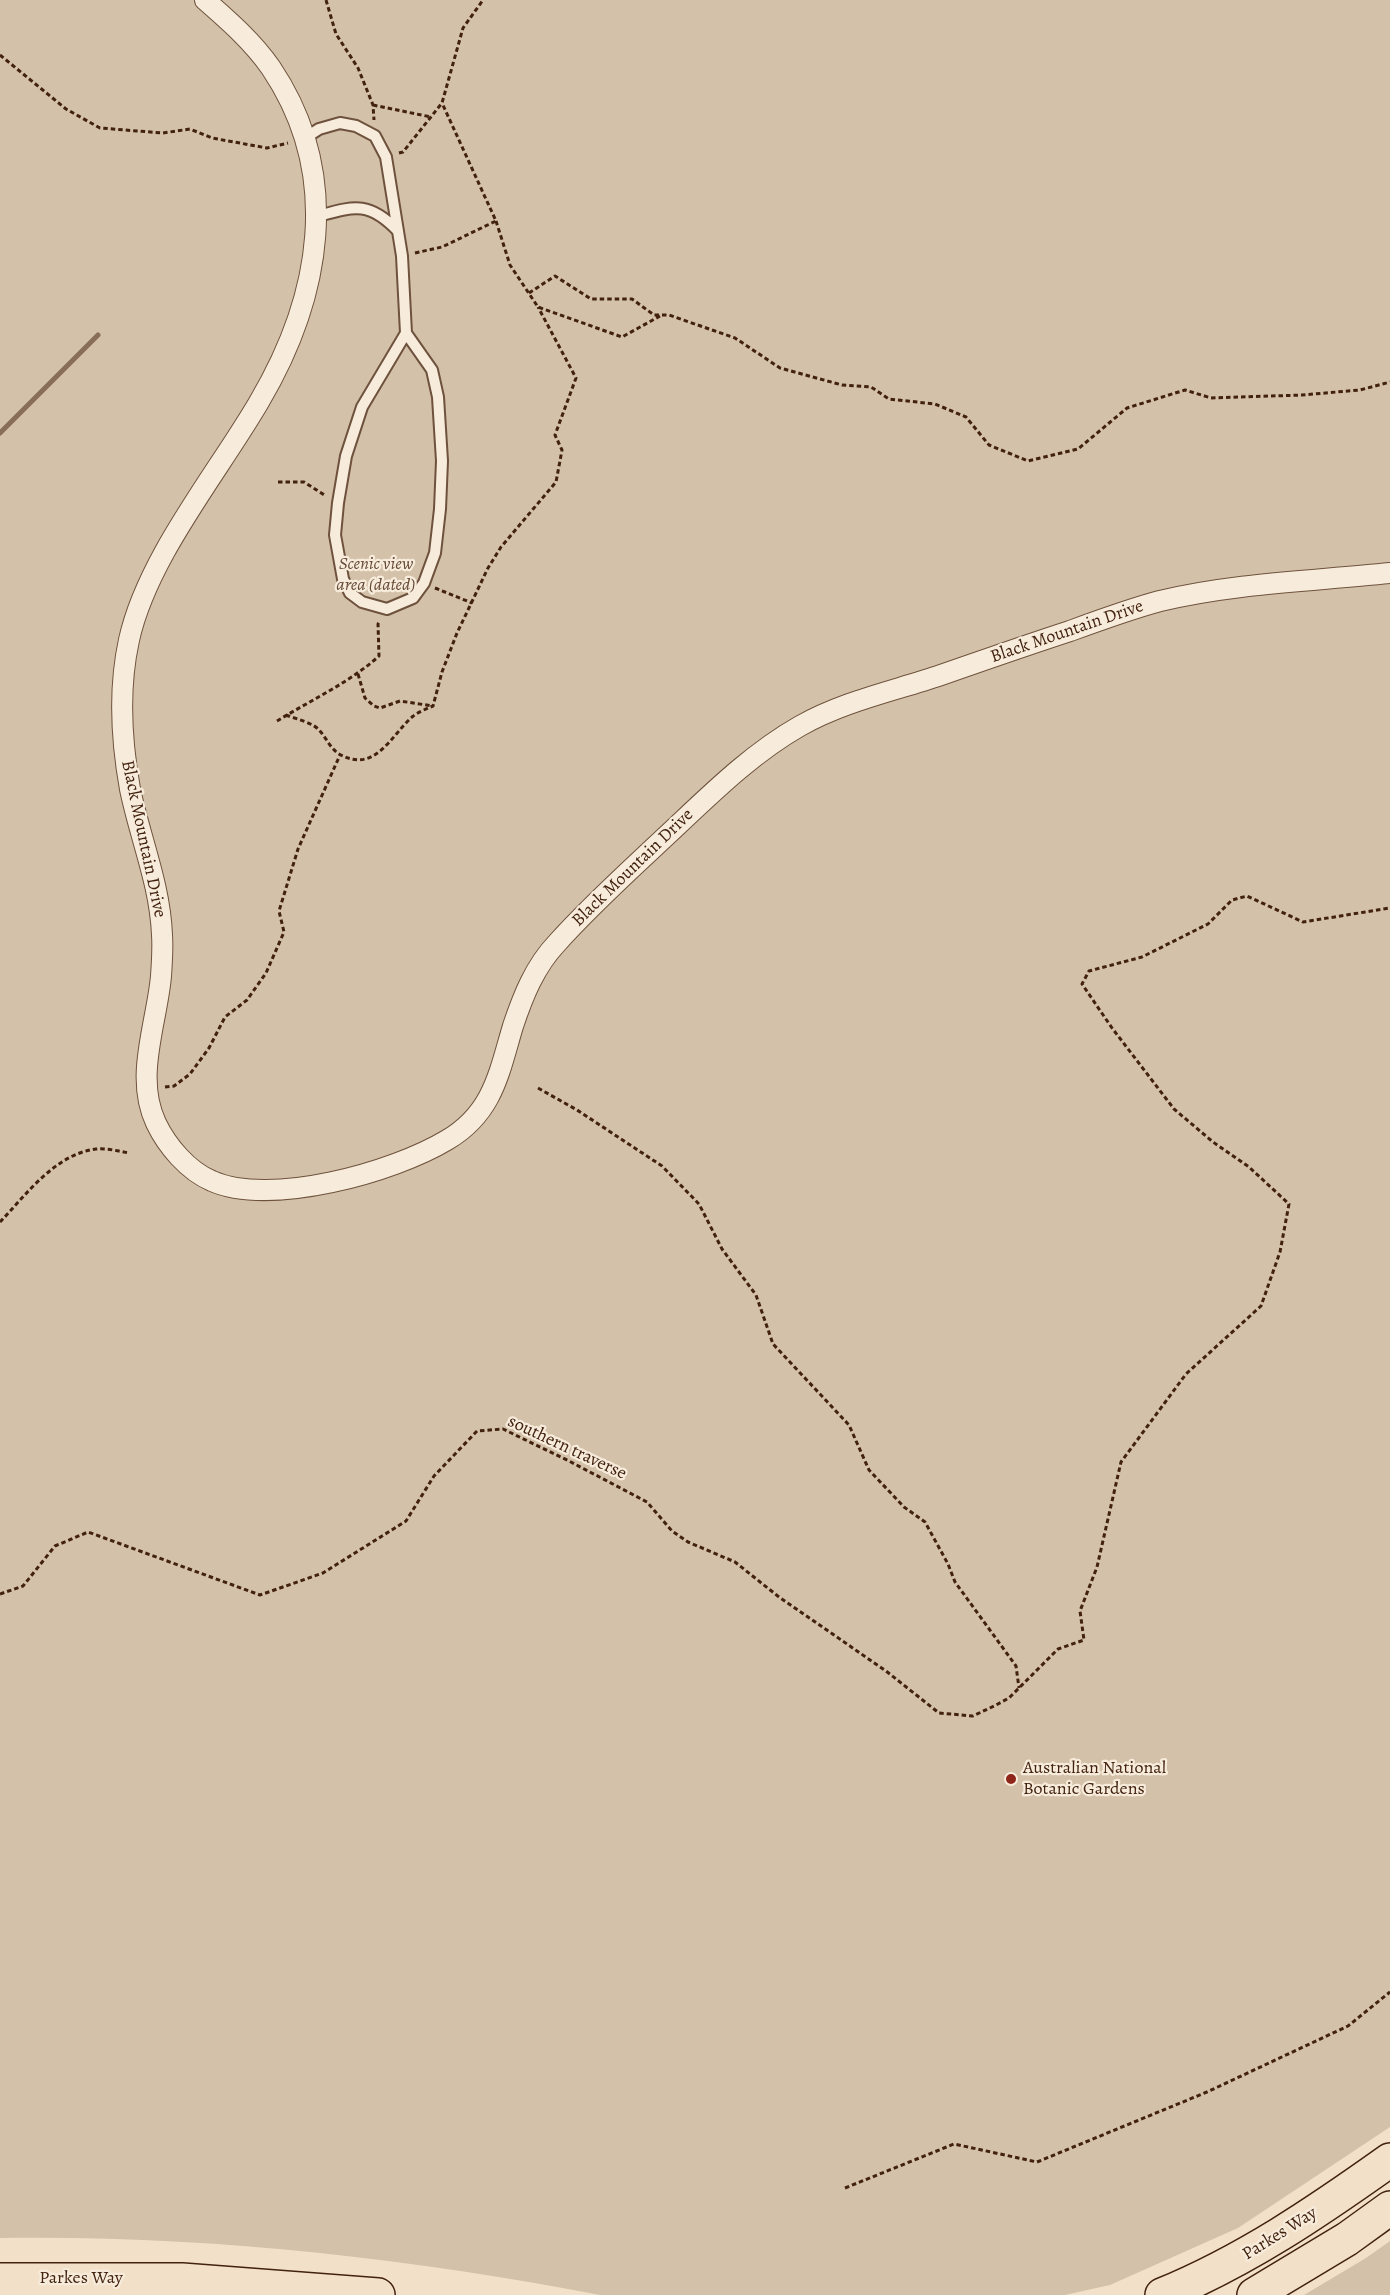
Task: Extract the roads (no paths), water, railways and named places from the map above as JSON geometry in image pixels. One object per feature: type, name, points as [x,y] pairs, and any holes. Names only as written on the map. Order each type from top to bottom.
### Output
[{"type":"highway","name":"Parkes Way","points":[[1162,2295],[1240,2259],[1314,2214],[1390,2160]]},
{"type":"highway","points":[[1254,2295],[1338,2244],[1390,2208]]},
{"type":"highway","name":"Parkes Way","points":[[0,2280],[182,2280],[378,2295]]},
{"type":"street","name":"Black Mountain Drive","points":[[205,0],[242,33],[270,66],[292,104],[305,138],[314,172],[318,216],[313,271],[301,311],[282,359],[258,404],[169,546],[148,587],[130,631],[125,659],[120,707],[123,740],[131,794],[146,844],[160,912],[162,941],[161,978],[148,1054],[151,1111],[158,1127],[174,1151],[194,1170],[212,1181],[236,1188],[275,1191],[305,1187],[366,1173],[413,1157],[449,1140],[472,1121],[487,1103],[498,1079],[525,992],[544,956],[584,914],[749,760],[805,722],[860,700],[924,681],[1156,602],[1212,591],[1390,573]]},
{"type":"lane","points":[[305,138],[319,129],[340,123],[356,126],[375,136],[386,157],[402,256],[406,333],[432,370],[439,413],[442,462],[435,553],[424,583],[413,598],[387,609],[362,602],[350,593],[343,579],[335,535],[346,456],[362,407],[406,333]]},
{"type":"lane","points":[[318,216],[352,208],[367,209],[383,215],[398,231]]},
{"type":"waterway","points":[[0,433],[98,335]]},
{"type":"place","name":"Australian National Botanic Gardens","points":[[1011,1779]]},
{"type":"park label","name":"Scenic view area (dated)","points":[[376,575]]}]
